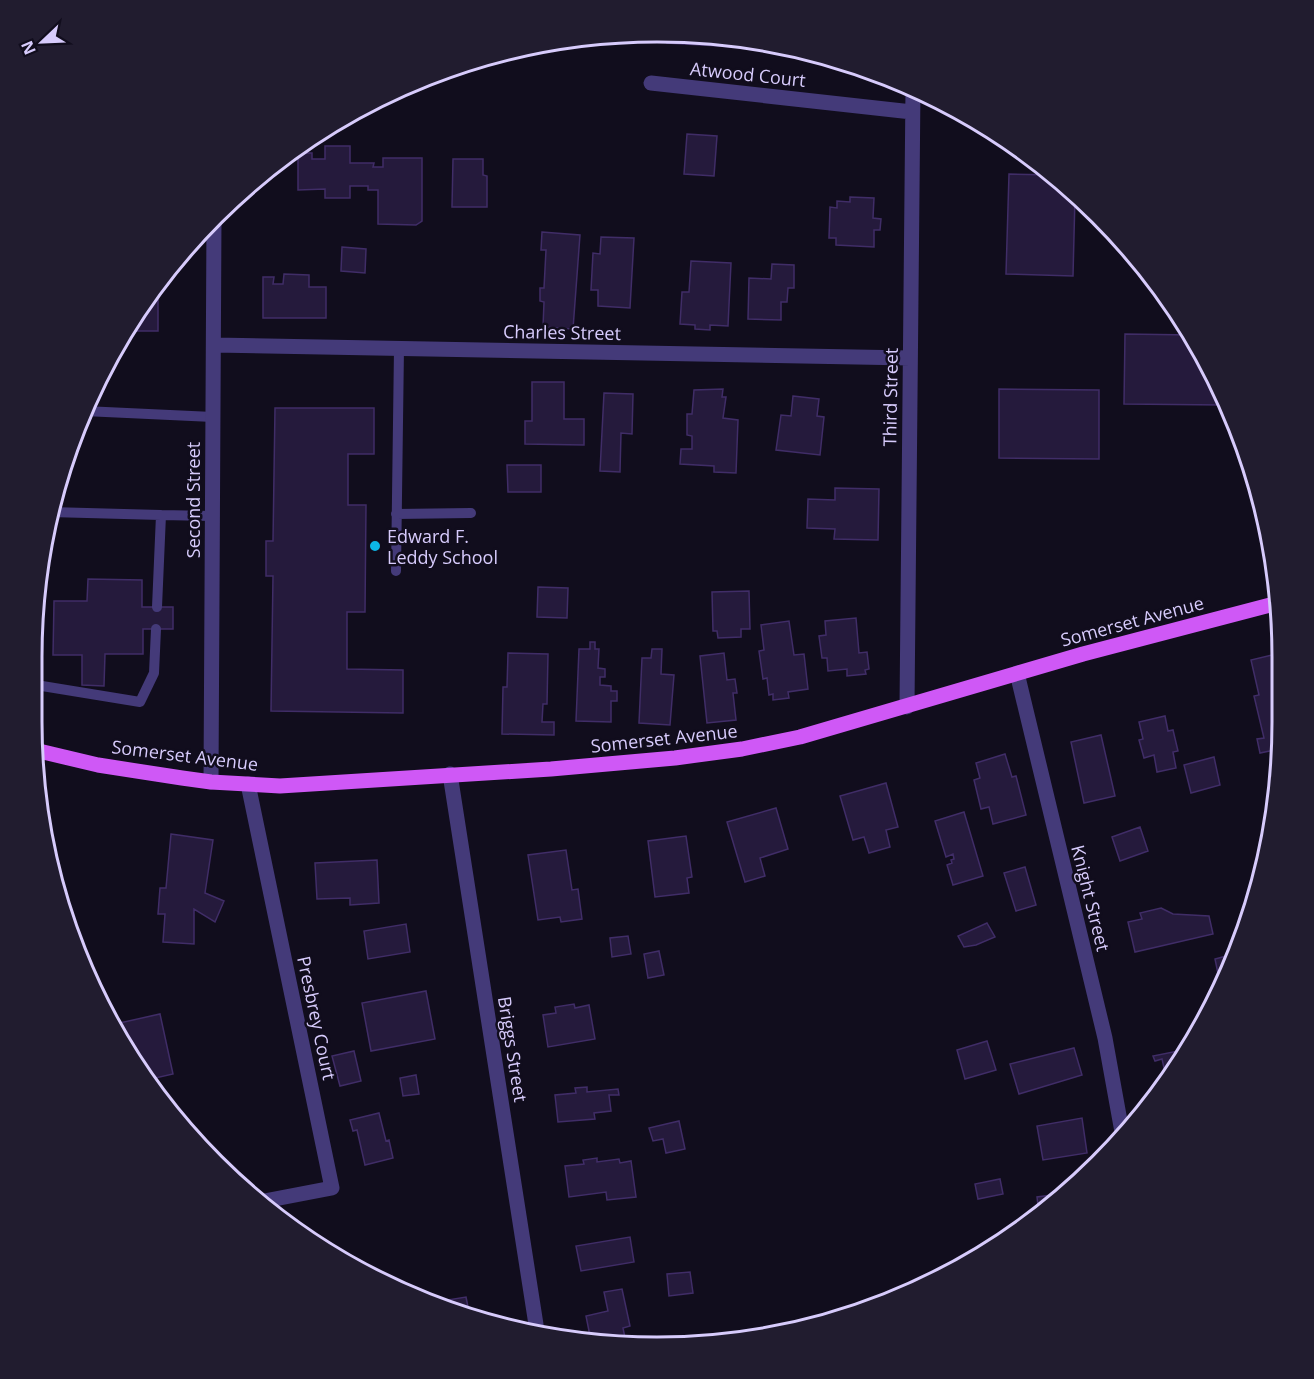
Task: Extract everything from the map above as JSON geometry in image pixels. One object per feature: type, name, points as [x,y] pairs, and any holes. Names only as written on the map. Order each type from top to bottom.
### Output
[{"type":"main road","name":"Somerset Avenue","points":[[43,752],[98,765],[211,782],[280,786],[601,765],[712,754],[800,737],[1017,674],[1270,605]]},
{"type":"street","name":"Atwood Court","points":[[651,83],[912,112]]},
{"type":"street","name":"Third Street","points":[[907,707],[913,98]]},
{"type":"street","name":"Second Street","points":[[211,782],[214,231]]},
{"type":"street","name":"Charles Street","points":[[214,345],[910,358]]},
{"type":"street","name":"Knight Street","points":[[1017,674],[1105,1038],[1122,1124]]},
{"type":"street","name":"Briggs Street","points":[[450,774],[536,1325]]},
{"type":"street","name":"Presbrey Court","points":[[248,784],[332,1188],[271,1200]]},
{"type":"lane","points":[[396,571],[399,348]]},
{"type":"lane","points":[[94,411],[213,417]]},
{"type":"lane","points":[[60,512],[212,516]]},
{"type":"lane","points":[[396,514],[471,513]]},
{"type":"lane","points":[[157,607],[160,515]]},
{"type":"lane","points":[[42,686],[140,702],[154,673],[156,629]]},
{"type":"building","points":[[667,43],[697,43],[736,47]]},
{"type":"building","points":[[687,134],[717,136],[714,176],[684,174]]},
{"type":"building","points":[[325,146],[350,146],[350,163],[374,163],[373,167],[383,167],[383,158],[422,158],[422,221],[416,225],[378,224],[378,190],[368,190],[368,186],[350,186],[350,198],[325,198],[325,189],[298,190],[298,158],[305,153],[312,153],[312,159],[325,159]]},
{"type":"building","points":[[453,159],[483,159],[483,175],[487,176],[487,207],[452,207]]},
{"type":"building","points":[[1009,174],[1038,175],[1075,206],[1073,276],[1006,274]]},
{"type":"building","points":[[850,197],[874,198],[873,218],[881,219],[880,230],[874,230],[874,247],[836,245],[836,238],[829,238],[830,207],[837,208],[837,201],[850,202]]},
{"type":"building","points":[[542,232],[580,235],[573,329],[543,327],[544,302],[540,301],[540,288],[544,288],[546,250],[541,250]]},
{"type":"building","points":[[601,237],[634,238],[630,308],[598,306],[598,290],[591,290],[593,253],[600,254]]},
{"type":"building","points":[[342,247],[366,249],[365,273],[341,271]]},
{"type":"building","points":[[691,261],[731,263],[728,326],[710,325],[710,330],[695,329],[695,325],[680,324],[682,292],[689,292]]},
{"type":"building","points":[[772,264],[794,265],[794,288],[788,288],[787,302],[781,302],[781,320],[748,319],[749,278],[771,279]]},
{"type":"building","points":[[284,274],[309,275],[309,287],[326,287],[326,318],[263,318],[263,277],[274,277],[273,284],[283,284]]},
{"type":"building","points":[[158,299],[158,299],[158,331],[136,331]]},
{"type":"building","points":[[1125,334],[1180,335],[1218,405],[1124,404]]},
{"type":"building","points":[[532,382],[564,382],[564,419],[584,419],[584,445],[525,444],[525,421],[532,421]]},
{"type":"building","points":[[723,389],[722,397],[726,397],[723,418],[738,420],[736,473],[714,472],[714,466],[680,464],[681,449],[692,449],[692,436],[687,435],[687,414],[692,414],[694,390]]},
{"type":"building","points":[[999,389],[1099,390],[1099,459],[999,458]]},
{"type":"building","points":[[604,393],[633,394],[632,434],[621,433],[620,472],[600,471]]},
{"type":"building","points":[[793,396],[819,399],[817,416],[824,417],[820,455],[776,450],[781,415],[791,416]]},
{"type":"building","points":[[275,408],[374,408],[374,454],[348,454],[348,505],[366,505],[365,612],[347,612],[347,669],[403,670],[403,713],[271,711],[273,576],[266,576],[266,541],[273,541]]},
{"type":"building","points":[[507,465],[541,465],[541,492],[508,492]]},
{"type":"building","points":[[835,488],[879,489],[878,540],[834,539],[835,529],[807,528],[808,499],[835,500]]},
{"type":"building","points":[[88,579],[142,580],[142,607],[173,607],[173,629],[143,629],[143,654],[105,654],[104,686],[82,685],[82,655],[53,655],[54,601],[87,601]]},
{"type":"building","points":[[538,587],[568,588],[567,618],[537,617]]},
{"type":"building","points":[[749,591],[750,629],[741,629],[741,637],[718,638],[717,631],[713,631],[712,592]]},
{"type":"building","points":[[856,618],[859,653],[867,652],[869,669],[865,670],[866,674],[847,676],[847,669],[828,671],[827,658],[822,658],[819,636],[826,635],[825,621]]},
{"type":"building","points":[[789,621],[794,655],[804,654],[808,689],[788,692],[789,698],[773,700],[773,694],[769,695],[767,678],[763,679],[759,651],[764,650],[761,625]]},
{"type":"building","points":[[590,642],[595,642],[595,649],[599,649],[598,668],[605,669],[605,677],[600,677],[600,685],[611,686],[611,691],[617,691],[617,701],[611,701],[611,722],[576,721],[579,649],[590,649]]},
{"type":"building","points":[[652,649],[662,649],[661,674],[674,675],[670,725],[639,723],[642,658],[651,658]]},
{"type":"building","points":[[508,653],[548,654],[547,704],[543,704],[542,722],[554,722],[554,735],[502,734],[503,687],[507,687]]},
{"type":"building","points":[[724,653],[727,680],[735,679],[737,693],[733,693],[736,720],[707,723],[700,656]]},
{"type":"building","points":[[1272,655],[1271,751],[1260,753],[1257,739],[1264,738],[1254,696],[1259,695],[1251,660]]},
{"type":"building","points":[[1165,716],[1168,731],[1173,730],[1178,751],[1173,752],[1176,768],[1157,772],[1154,755],[1144,758],[1139,740],[1143,739],[1139,722]]},
{"type":"building","points":[[1101,735],[1115,796],[1084,803],[1071,742]]},
{"type":"building","points":[[1005,754],[1012,777],[1016,776],[1026,815],[993,824],[989,807],[981,809],[974,780],[980,778],[976,763]]},
{"type":"building","points":[[1214,757],[1220,785],[1191,793],[1184,765]]},
{"type":"building","points":[[886,783],[898,827],[886,830],[890,847],[869,853],[864,837],[853,840],[840,796]]},
{"type":"building","points":[[776,808],[788,849],[760,858],[765,876],[745,882],[727,822]]},
{"type":"building","points":[[964,812],[983,876],[953,885],[947,865],[952,863],[953,854],[946,857],[935,821]]},
{"type":"building","points":[[1140,827],[1148,851],[1120,861],[1112,837]]},
{"type":"building","points":[[171,834],[213,840],[205,893],[224,901],[215,922],[194,909],[194,944],[163,942],[165,914],[158,914],[160,888],[166,888]]},
{"type":"building","points":[[686,836],[692,877],[687,878],[689,893],[655,897],[648,841]]},
{"type":"building","points":[[566,850],[572,890],[578,889],[582,919],[561,922],[560,917],[538,920],[528,855]]},
{"type":"building","points":[[377,860],[379,903],[350,905],[350,898],[317,899],[315,863]]},
{"type":"building","points":[[1025,867],[1036,905],[1016,911],[1004,873]]},
{"type":"building","points":[[1161,908],[1173,914],[1209,916],[1213,934],[1135,952],[1128,922],[1142,919],[1140,913]]},
{"type":"building","points":[[987,923],[995,937],[964,947],[958,936]]},
{"type":"building","points":[[406,924],[410,952],[368,959],[364,931]]},
{"type":"building","points":[[628,936],[631,954],[612,957],[610,938]]},
{"type":"building","points":[[659,951],[664,975],[648,978],[644,954]]},
{"type":"building","points":[[1225,956],[1218,973],[1215,959]]},
{"type":"building","points":[[426,991],[435,1039],[371,1051],[362,1003]]},
{"type":"building","points":[[574,1004],[575,1008],[589,1005],[595,1039],[548,1047],[543,1015],[556,1013],[555,1007]]},
{"type":"building","points":[[160,1014],[173,1074],[156,1078],[120,1023]]},
{"type":"building","points":[[987,1041],[996,1070],[965,1079],[957,1050]]},
{"type":"building","points":[[1074,1048],[1082,1075],[1019,1094],[1010,1064]]},
{"type":"building","points":[[354,1051],[361,1081],[340,1086],[332,1056]]},
{"type":"building","points":[[1176,1051],[1164,1069],[1162,1059],[1155,1061],[1153,1056]]},
{"type":"building","points":[[416,1075],[419,1094],[403,1096],[400,1078]]},
{"type":"building","points":[[587,1087],[587,1092],[618,1089],[619,1095],[609,1095],[611,1111],[594,1113],[595,1119],[558,1122],[555,1095],[576,1093],[575,1088]]},
{"type":"building","points":[[379,1113],[393,1158],[365,1165],[357,1130],[353,1131],[350,1120]]},
{"type":"building","points":[[1082,1118],[1087,1153],[1043,1160],[1037,1126]]},
{"type":"building","points":[[679,1121],[685,1149],[666,1153],[663,1139],[653,1141],[649,1128]]},
{"type":"building","points":[[597,1158],[597,1162],[619,1159],[620,1163],[631,1161],[636,1197],[607,1200],[606,1192],[569,1197],[565,1166],[584,1164],[583,1160]]},
{"type":"building","points":[[1000,1179],[1003,1194],[978,1199],[975,1184]]},
{"type":"building","points":[[1048,1196],[1038,1204],[1037,1197]]},
{"type":"building","points":[[630,1237],[634,1262],[581,1271],[576,1246]]},
{"type":"building","points":[[690,1272],[693,1293],[669,1296],[667,1274]]},
{"type":"building","points":[[622,1289],[630,1326],[623,1328],[625,1336],[589,1333],[586,1316],[608,1311],[604,1292]]},
{"type":"building","points":[[466,1297],[468,1307],[459,1304],[448,1300]]},
{"type":"place","name":"Edward F. Leddy School","points":[[375,546]]}]
